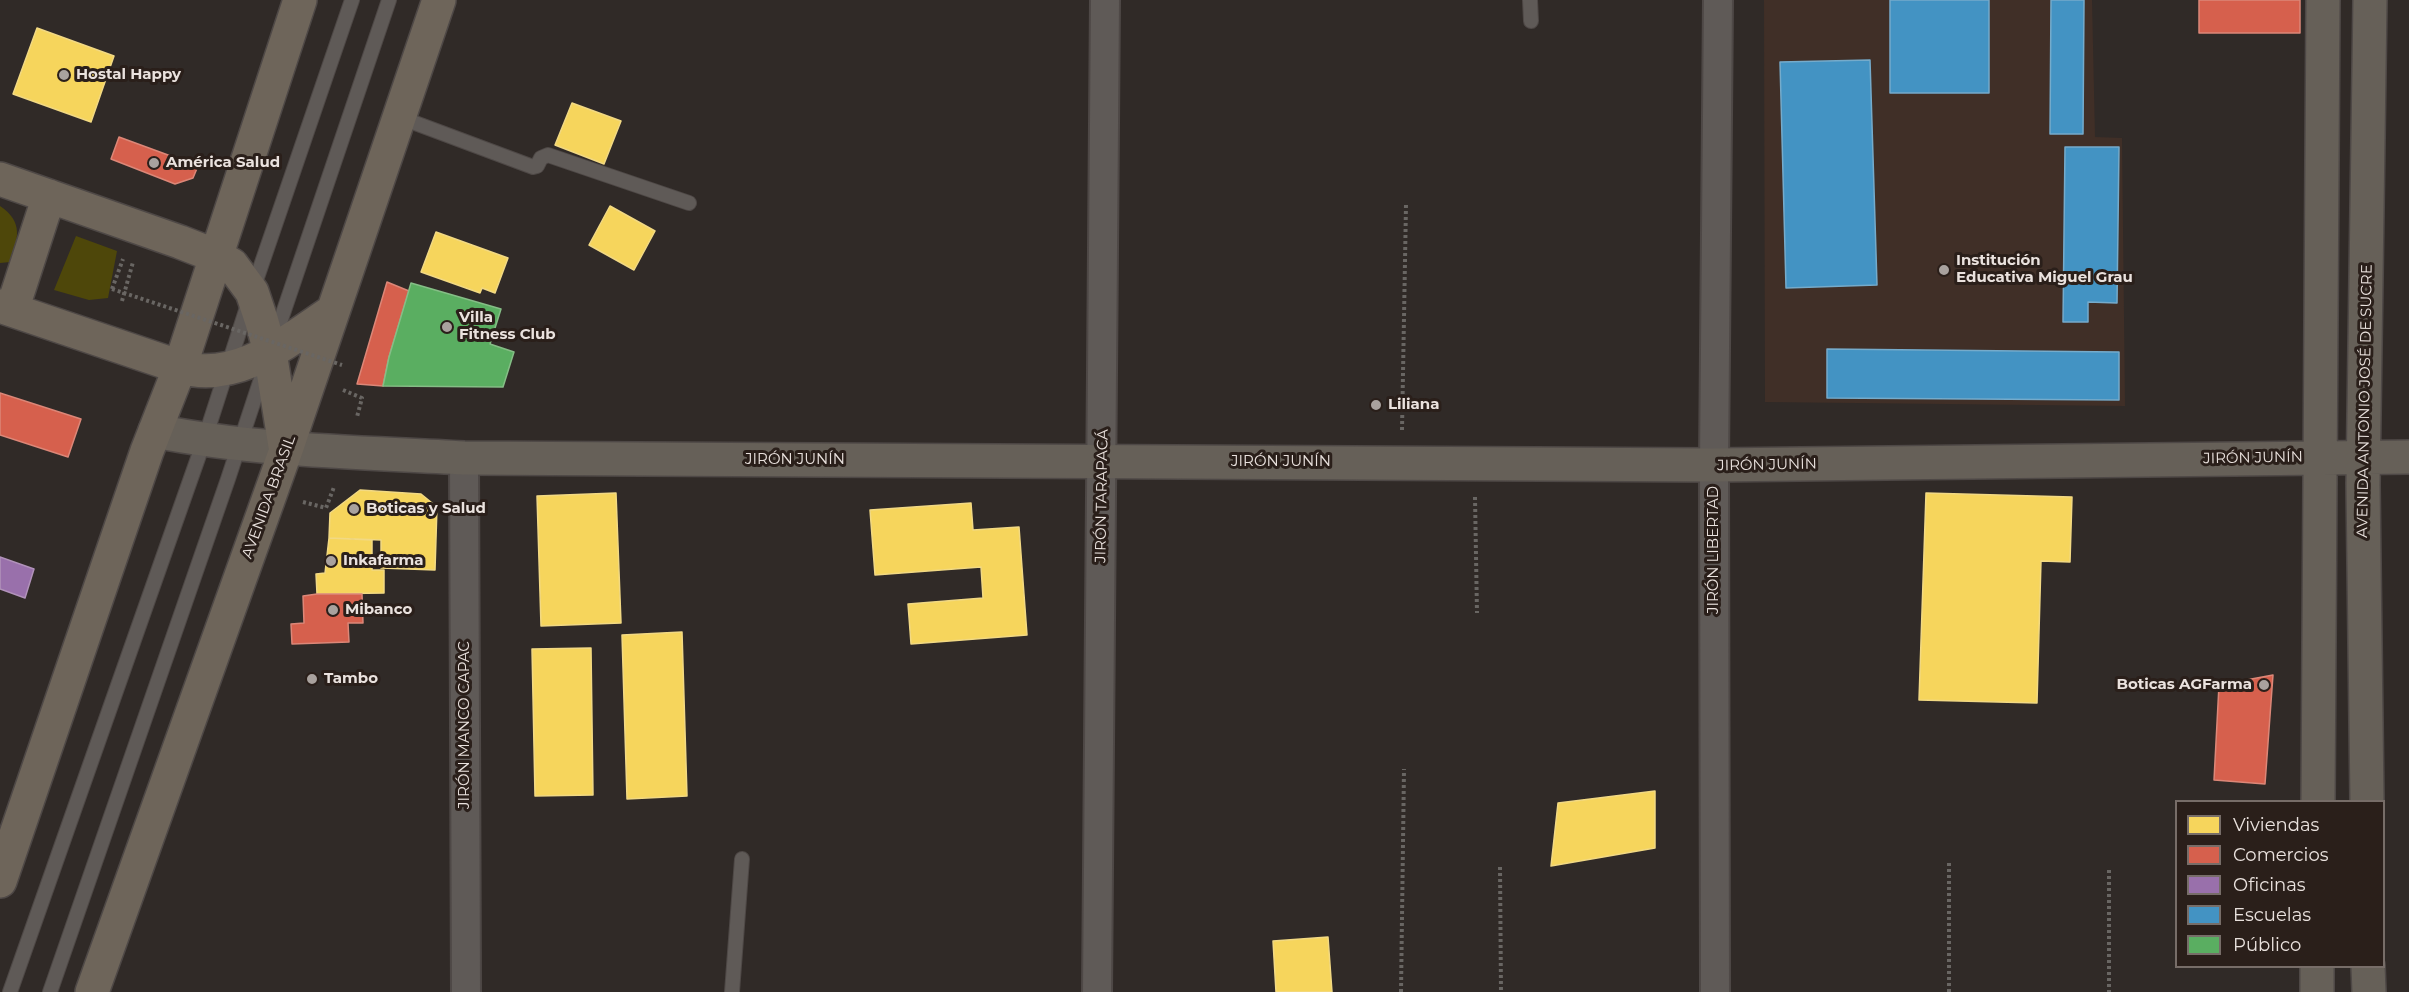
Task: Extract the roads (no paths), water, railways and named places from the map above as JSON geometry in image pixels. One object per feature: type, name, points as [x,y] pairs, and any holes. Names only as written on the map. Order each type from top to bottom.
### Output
[{"type":"main road","points":[[0,881],[155,431],[180,368],[300,0]]},
{"type":"main road","name":"AVENIDA BRASIL","points":[[92,992],[286,450],[439,0]]},
{"type":"main road","points":[[0,179],[216,256],[232,265],[252,292],[270,352],[286,450]]},
{"type":"main road","points":[[49,196],[6,308],[180,368],[202,372],[227,368],[270,352],[333,311]]},
{"type":"street","name":"JIRÓN TARAPACÁ","points":[[1097,992],[1106,0]]},
{"type":"street","name":"JIRÓN LIBERTAD","points":[[1714,992],[1714,465],[1718,0]]},
{"type":"street","points":[[2318,800],[2323,0]]},
{"type":"street","name":"AVENIDA ANTONIO JOSÉ DE SUCRE","points":[[2367,800],[2364,458],[2370,0]]},
{"type":"street","name":"JIRÓN JUNÍN","points":[[155,431],[204,441],[286,450],[464,458],[1714,465],[2409,457]]},
{"type":"street","name":"JIRÓN MANCO CAPAC","points":[[464,458],[466,992]]},
{"type":"street","points":[[2317,968],[2317,992]]},
{"type":"street","points":[[2368,968],[2369,992]]},
{"type":"lane","points":[[9,992],[204,441],[252,292],[352,0]]},
{"type":"lane","points":[[50,992],[240,444],[389,0]]},
{"type":"lane","points":[[1530,0],[1531,21]]},
{"type":"lane","points":[[399,116],[533,167],[537,166],[541,158],[548,155],[689,203]]},
{"type":"lane","points":[[732,992],[742,859]]},
{"type":"place","name":"Hostal Happy","points":[[64,75]]},
{"type":"place","name":"América Salud","points":[[154,163]]},
{"type":"place","name":"Institución Educativa Miguel Grau","points":[[1944,270]]},
{"type":"place","name":"Villa Fitness Club","points":[[447,327]]},
{"type":"place","name":"Liliana","points":[[1376,405]]},
{"type":"place","name":"Boticas y Salud","points":[[354,509]]},
{"type":"place","name":"Inkafarma","points":[[331,561]]},
{"type":"place","name":"Mibanco","points":[[333,610]]},
{"type":"place","name":"Tambo","points":[[312,679]]},
{"type":"place","name":"Boticas AGFarma","points":[[2264,685]]}]
